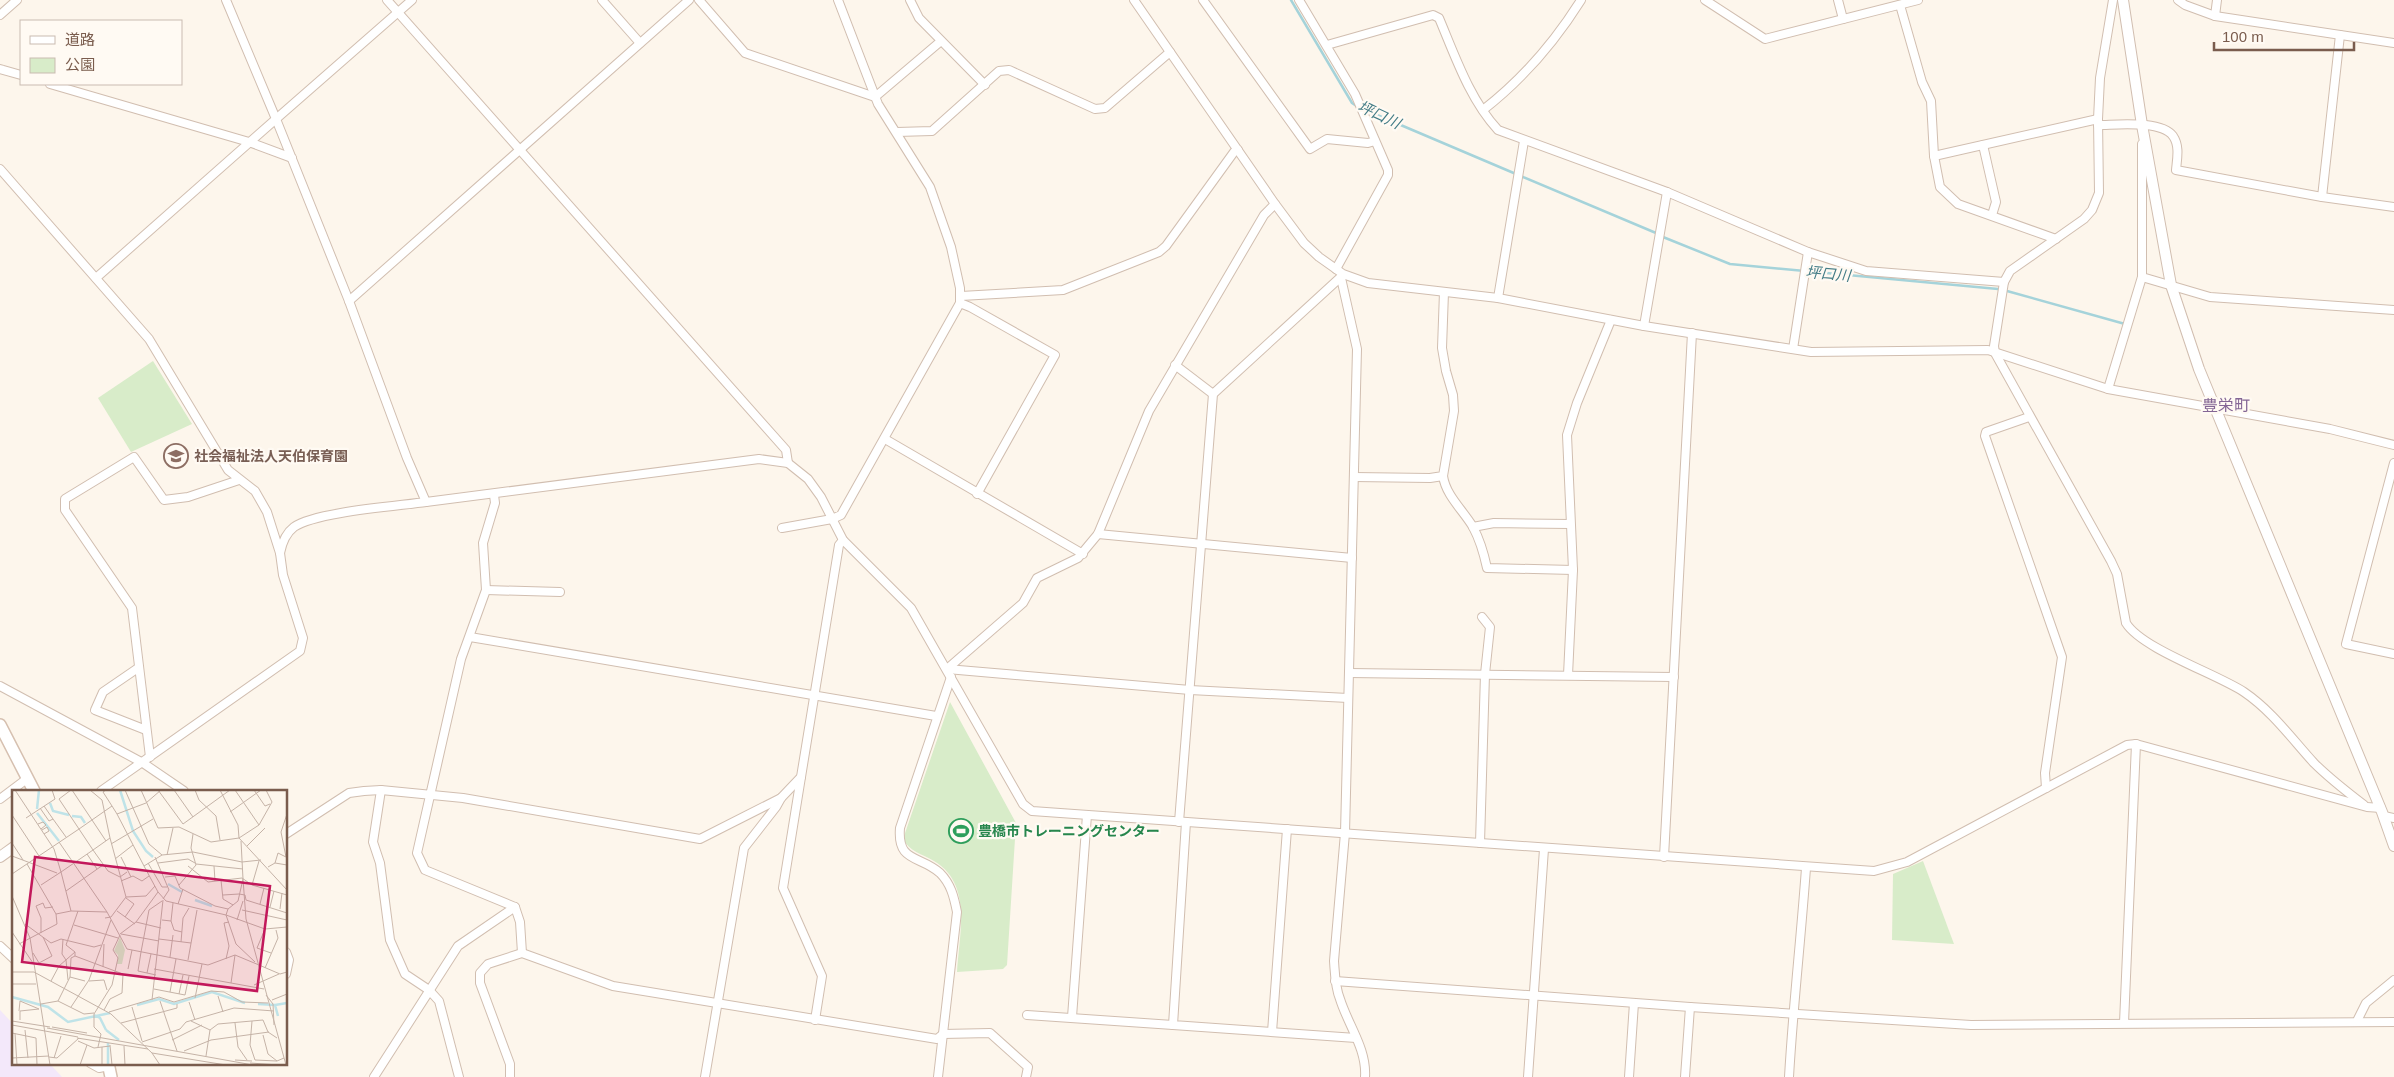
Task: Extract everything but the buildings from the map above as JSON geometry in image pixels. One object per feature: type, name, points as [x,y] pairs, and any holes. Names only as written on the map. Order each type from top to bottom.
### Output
[{"type":"main road","points":[[0,725],[34,790]]},
{"type":"street","points":[[0,15],[17,0]]},
{"type":"street","points":[[226,0],[349,301],[407,458],[426,502]]},
{"type":"street","points":[[388,0],[786,450],[788,463]]},
{"type":"street","points":[[96,278],[412,0]]},
{"type":"street","points":[[602,0],[640,43]]},
{"type":"street","points":[[349,301],[689,0]]},
{"type":"street","points":[[699,0],[745,53],[875,97]]},
{"type":"street","points":[[782,528],[832,519],[841,515],[885,440],[960,300],[951,247],[941,215],[922,170],[875,97],[838,0]]},
{"type":"street","points":[[910,0],[919,18],[985,85]]},
{"type":"street","points":[[1134,0],[1304,243],[1342,276],[1357,349],[1344,833],[1334,961],[1335,981],[1340,1000],[1365,1059],[1365,1077]]},
{"type":"street","points":[[1203,0],[1310,149],[1327,138],[1368,143],[1375,140]]},
{"type":"street","points":[[1298,0],[1327,45],[1358,102],[1388,170],[1388,175],[1336,269]]},
{"type":"street","points":[[1483,110],[1513,86],[1557,36],[1581,0]]},
{"type":"street","points":[[1705,0],[1765,39],[1918,0]]},
{"type":"street","points":[[1838,0],[1843,19]]},
{"type":"street","points":[[2113,0],[2100,78],[2098,122],[2099,193],[2092,210],[2084,219],[2010,270],[2004,282],[1994,346],[1996,353],[2029,417],[2117,574],[2126,623],[2130,630],[2154,646],[2243,691],[2261,704],[2329,778],[2367,807]]},
{"type":"street","points":[[2123,0],[2142,125],[2171,285],[2199,369],[2386,814],[2394,846]]},
{"type":"street","points":[[2178,0],[2185,6],[2215,16],[2394,43]]},
{"type":"street","points":[[2215,16],[2217,0]]},
{"type":"street","points":[[1900,5],[1922,82],[1931,101],[1936,176],[1940,188],[1958,204],[2056,239]]},
{"type":"street","points":[[1327,45],[1432,15],[1440,18],[1461,70],[1483,110],[1498,130],[1666,192],[1808,252],[1866,271],[2004,282]]},
{"type":"street","points":[[2322,197],[2340,35]]},
{"type":"street","points":[[875,97],[941,41]]},
{"type":"street","points":[[897,132],[932,131],[999,71],[1010,70],[1095,109],[1105,108],[1170,52]]},
{"type":"street","points":[[0,69],[20,75]]},
{"type":"street","points":[[53,85],[249,142],[292,158]]},
{"type":"street","points":[[1934,156],[2098,122],[2142,125],[2160,128],[2173,136],[2178,149],[2176,170],[2322,197],[2394,207]]},
{"type":"street","points":[[2108,390],[2142,277],[2142,125]]},
{"type":"street","points":[[1498,298],[1524,141]]},
{"type":"street","points":[[1983,145],[1996,202],[1992,215]]},
{"type":"street","points":[[960,300],[1063,290],[1159,252],[1166,246],[1234,152],[1238,150]]},
{"type":"street","points":[[0,169],[150,339],[228,470],[255,491],[263,505],[280,553],[282,575],[302,638],[300,651],[102,790]]},
{"type":"street","points":[[1644,326],[1666,192]]},
{"type":"street","points":[[938,1077],[957,912],[953,891],[940,873],[902,851],[899,841],[900,828],[949,673],[1023,603],[1037,578],[1083,554],[1098,534],[1149,411],[1264,215],[1275,204]]},
{"type":"street","points":[[1793,349],[1808,252]]},
{"type":"street","points":[[1342,276],[1375,284],[1498,298],[1644,326],[1811,352],[1988,350],[2108,390],[2156,396],[2217,410],[2330,429],[2394,445]]},
{"type":"street","points":[[1173,1024],[1190,690],[1213,394],[1342,276]]},
{"type":"street","points":[[2142,277],[2210,296],[2394,310]]},
{"type":"street","points":[[1444,292],[1442,348],[1453,395],[1454,411],[1443,476],[1444,487],[1473,527],[1481,543],[1487,568],[1573,570]]},
{"type":"street","points":[[960,300],[1055,355],[977,494]]},
{"type":"street","points":[[1568,675],[1573,570],[1570,524],[1569,425],[1610,320]]},
{"type":"street","points":[[1664,857],[1692,333]]},
{"type":"street","points":[[1175,365],[1213,394]]},
{"type":"street","points":[[2029,417],[1986,432],[1985,436],[2062,657],[2045,773],[2046,788]]},
{"type":"street","points":[[885,440],[1083,554]]},
{"type":"street","points":[[150,757],[132,608],[65,510],[65,498],[134,457],[164,500],[188,497],[239,480]]},
{"type":"street","points":[[280,553],[284,540],[293,527],[305,521],[326,516],[759,459],[788,463],[808,479],[821,497],[843,540],[911,608],[1023,804],[1032,810],[1806,868],[1874,871],[1891,868],[1907,862],[2127,745],[2136,744],[2367,807],[2386,814]]},
{"type":"street","points":[[2394,463],[2346,644],[2394,654]]},
{"type":"street","points":[[1354,477],[1420,478],[1443,476]]},
{"type":"street","points":[[494,495],[495,503],[482,543],[486,590],[461,659],[417,853],[425,870],[515,907],[520,922],[522,953]]},
{"type":"street","points":[[1473,527],[1494,523],[1570,524]]},
{"type":"street","points":[[1098,534],[1352,558]]},
{"type":"street","points":[[815,1020],[822,976],[784,888],[839,545],[843,540]]},
{"type":"street","points":[[486,590],[560,592]]},
{"type":"street","points":[[1480,843],[1485,674],[1490,626],[1482,617]]},
{"type":"street","points":[[470,637],[936,716]]},
{"type":"street","points":[[138,668],[103,692],[95,710],[146,730]]},
{"type":"street","points":[[949,673],[1190,690],[1348,698]]},
{"type":"street","points":[[1349,673],[1674,677]]},
{"type":"street","points":[[0,686],[143,763],[176,788]]},
{"type":"street","points":[[2124,1023],[2136,744]]},
{"type":"street","points":[[705,1077],[744,848],[781,798],[801,777]]},
{"type":"street","points":[[0,799],[28,778]]},
{"type":"street","points":[[381,790],[373,842],[380,864],[390,940],[405,974],[428,990],[439,1001],[460,1077]]},
{"type":"street","points":[[288,833],[349,793],[381,790],[431,794],[700,839],[781,798]]},
{"type":"street","points":[[1072,1017],[1087,815]]},
{"type":"street","points":[[1272,1032],[1287,829]]},
{"type":"street","points":[[0,857],[12,848]]},
{"type":"street","points":[[1528,1077],[1544,849]]},
{"type":"street","points":[[1789,1077],[1806,868]]},
{"type":"street","points":[[374,1077],[428,990],[458,946],[515,907]]},
{"type":"street","points":[[0,946],[12,957]]},
{"type":"street","points":[[510,1077],[510,1064],[480,982],[480,973],[488,964],[522,953],[613,986],[937,1039],[943,1034],[990,1033],[1028,1067],[1026,1077]]},
{"type":"street","points":[[2357,1021],[2366,1003],[2394,980]]},
{"type":"street","points":[[1335,981],[1690,1008],[1971,1024],[2357,1021],[2378,1024],[2394,1022]]},
{"type":"street","points":[[1629,1077],[1634,1003]]},
{"type":"street","points":[[1685,1077],[1690,1008]]},
{"type":"street","points":[[1027,1015],[1356,1038]]},
{"type":"street","points":[[92,1064],[99,1068],[109,1069]]},
{"type":"shaded area","points":[[0,1010],[12,1023],[12,1064],[50,1064],[62,1077],[0,1077]]},
{"type":"green space","points":[[153,361],[192,424],[131,452],[98,398]]},
{"type":"green space","name":"豊橋市トレーニングセンター","points":[[950,702],[1016,823],[1007,965],[1003,969],[957,972],[961,911],[959,896],[954,883],[946,871],[934,861],[912,849],[903,839]]},
{"type":"green space","points":[[1923,861],[1954,944],[1892,940],[1893,874]]},
{"type":"waterway","name":"坪口川","points":[[1291,0],[1352,103],[1358,107]]},
{"type":"waterway","name":"坪口川","points":[[1363,109],[1516,174]]},
{"type":"waterway","name":"坪口川","points":[[1523,177],[1656,233]]},
{"type":"waterway","name":"坪口川","points":[[1663,237],[1730,264],[1998,289]]},
{"type":"waterway","name":"坪口川","points":[[2007,291],[2125,324]]},
{"type":"place","name":"社会福祉法人天伯保育園","points":[[176,456]]},
{"type":"place","name":"豊橋市トレーニングセンター","points":[[961,831]]},
{"type":"district","name":"豊栄町","points":[[2226,405]]}]
